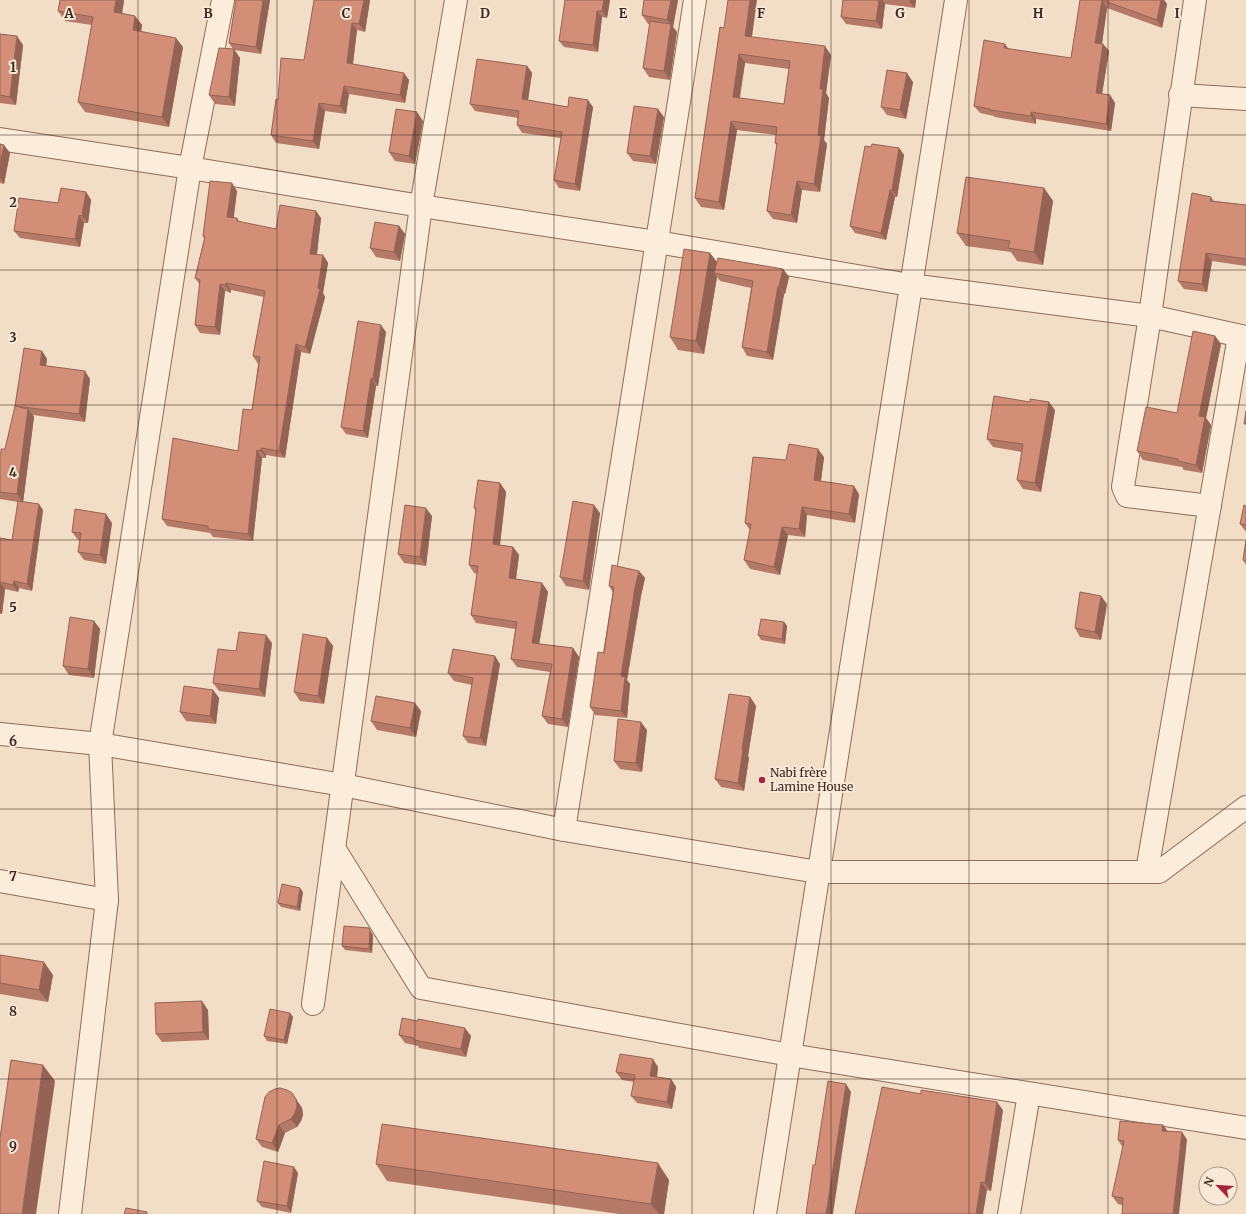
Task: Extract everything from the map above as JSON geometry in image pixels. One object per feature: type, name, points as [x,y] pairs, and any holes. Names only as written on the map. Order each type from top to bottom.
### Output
[{"type":"street","points":[[70,1214],[108,900],[100,744],[190,168],[223,0]]},
{"type":"street","points":[[313,1004],[421,206],[456,0]]},
{"type":"street","points":[[564,830],[695,0]]},
{"type":"street","points":[[765,1214],[956,0]]},
{"type":"street","points":[[1195,0],[1180,96],[1150,316],[1123,487],[1127,496],[1210,506]]},
{"type":"street","points":[[1180,96],[1246,99]]},
{"type":"street","points":[[0,139],[657,242],[910,285],[1150,316],[1243,337],[1210,506],[1147,872]]},
{"type":"street","points":[[0,734],[100,744],[343,785],[564,830],[818,872],[1159,872],[1246,807]]},
{"type":"street","points":[[334,848],[421,988],[790,1055],[1246,1128]]},
{"type":"street","points":[[0,881],[108,900]]},
{"type":"street","points":[[1009,1214],[1028,1094]]},
{"type":"building","points":[[60,0],[116,0],[114,12],[135,16],[133,30],[176,38],[162,117],[78,102],[93,17],[58,11]]},
{"type":"building","points":[[236,0],[263,0],[256,47],[229,43]]},
{"type":"building","points":[[314,0],[364,0],[359,24],[352,23],[347,63],[404,73],[400,95],[344,86],[340,106],[319,103],[313,141],[271,135],[276,99],[278,100],[281,58],[304,60]]},
{"type":"building","points":[[565,0],[604,0],[602,11],[597,11],[593,45],[559,41]]},
{"type":"building","points":[[644,0],[671,0],[667,20],[642,15]]},
{"type":"building","points":[[728,0],[750,0],[745,36],[825,46],[820,89],[823,89],[818,135],[821,136],[814,184],[797,181],[791,215],[767,211],[777,143],[775,143],[777,127],[731,121],[719,202],[695,198],[720,27],[724,28]],"holes":[[[739,54],[790,61],[784,104],[733,97]]]},
{"type":"building","points":[[843,0],[879,0],[876,21],[841,17]]},
{"type":"building","points":[[1080,0],[1102,0],[1095,43],[1103,44],[1096,93],[1110,95],[1106,124],[1031,112],[1031,116],[974,106],[984,40],[1005,44],[1004,48],[1071,58]]},
{"type":"building","points":[[1102,0],[1161,0],[1157,20]]},
{"type":"building","points":[[650,21],[671,24],[664,71],[643,68]]},
{"type":"building","points":[[0,34],[17,36],[10,97],[0,95]]},
{"type":"building","points":[[219,48],[234,49],[229,97],[209,95]]},
{"type":"building","points":[[477,59],[527,66],[522,99],[568,107],[569,97],[588,100],[575,184],[554,180],[562,132],[517,125],[519,111],[470,104]]},
{"type":"building","points":[[887,70],[907,73],[900,110],[881,107]]},
{"type":"building","points":[[634,106],[658,109],[650,156],[627,153]]},
{"type":"building","points":[[396,109],[417,112],[409,156],[389,152]]},
{"type":"building","points":[[0,144],[4,145],[0,164]]},
{"type":"building","points":[[872,144],[899,148],[892,190],[890,190],[881,233],[850,226],[865,146],[871,147]]},
{"type":"building","points":[[966,177],[1044,188],[1034,252],[1008,248],[1010,241],[957,233]]},
{"type":"building","points":[[210,181],[232,183],[227,217],[237,218],[237,221],[276,229],[280,205],[316,211],[310,254],[323,255],[318,288],[320,289],[305,347],[296,344],[279,451],[261,448],[261,451],[257,450],[248,534],[208,529],[208,526],[162,519],[173,438],[238,451],[243,409],[252,410],[260,357],[253,356],[265,291],[226,283],[225,285],[220,284],[215,327],[195,325],[200,280],[195,278],[205,237],[203,236]]},
{"type":"building","points":[[61,188],[86,192],[82,216],[79,215],[75,239],[14,231],[19,198],[58,203]]},
{"type":"building","points":[[1192,193],[1211,197],[1210,201],[1246,205],[1246,259],[1206,253],[1202,284],[1178,281]]},
{"type":"building","points":[[375,222],[399,226],[394,252],[370,248]]},
{"type":"building","points":[[684,249],[710,253],[696,341],[670,337]]},
{"type":"building","points":[[718,258],[783,269],[778,286],[767,352],[742,347],[753,281],[714,273]]},
{"type":"building","points":[[358,321],[381,325],[363,431],[341,427]]},
{"type":"building","points":[[1193,331],[1215,336],[1199,416],[1205,417],[1196,465],[1178,461],[1178,459],[1137,451],[1146,407],[1177,413]]},
{"type":"building","points":[[24,348],[42,351],[40,365],[85,371],[79,414],[15,406]]},
{"type":"building","points":[[994,396],[1030,402],[1030,399],[1049,402],[1035,483],[1017,480],[1023,444],[987,439]]},
{"type":"building","points":[[15,406],[28,409],[17,494],[0,492],[0,453],[1,449],[5,449]]},
{"type":"building","points":[[1246,411],[1246,424],[1244,424]]},
{"type":"building","points":[[789,444],[818,449],[814,480],[854,486],[849,514],[802,507],[799,529],[782,527],[774,567],[744,560],[751,524],[745,523],[753,457],[786,460]]},
{"type":"building","points":[[478,480],[500,483],[493,544],[513,547],[509,578],[542,583],[532,643],[573,648],[562,719],[542,716],[552,664],[511,659],[517,622],[471,615],[478,566],[469,565]]},
{"type":"building","points":[[18,501],[39,504],[27,584],[14,581],[13,585],[0,582],[0,538],[12,540]]},
{"type":"building","points":[[573,501],[594,505],[583,581],[560,577]]},
{"type":"building","points":[[405,505],[426,508],[420,557],[398,554]]},
{"type":"building","points":[[1244,505],[1246,506],[1246,525],[1240,524]]},
{"type":"building","points":[[75,509],[106,514],[100,555],[78,552],[81,533],[72,532]]},
{"type":"building","points":[[1246,540],[1246,561],[1243,560]]},
{"type":"building","points":[[612,565],[639,571],[621,676],[625,677],[621,711],[590,707],[598,652],[604,653],[614,587],[609,586]]},
{"type":"building","points":[[1080,592],[1101,596],[1095,632],[1075,628]]},
{"type":"building","points":[[70,617],[94,621],[88,669],[63,666]]},
{"type":"building","points":[[761,619],[784,622],[782,639],[758,635]]},
{"type":"building","points":[[239,632],[266,635],[259,689],[213,683],[218,649],[236,651]]},
{"type":"building","points":[[303,634],[327,638],[318,696],[294,692]]},
{"type":"building","points":[[453,649],[495,656],[480,738],[463,736],[473,678],[448,673]]},
{"type":"building","points":[[184,686],[213,690],[210,716],[180,712]]},
{"type":"building","points":[[729,694],[750,697],[738,783],[715,779]]},
{"type":"building","points":[[376,696],[415,703],[410,728],[371,721]]},
{"type":"building","points":[[618,719],[641,722],[636,763],[614,761]]},
{"type":"building","points":[[282,884],[300,888],[297,907],[278,903]]},
{"type":"building","points":[[344,926],[369,928],[369,949],[342,946]]},
{"type":"building","points":[[0,955],[44,962],[39,990],[0,983]]},
{"type":"building","points":[[202,1001],[203,1032],[156,1034],[155,1003]]},
{"type":"building","points":[[270,1009],[290,1013],[284,1040],[264,1036]]},
{"type":"building","points":[[402,1018],[418,1021],[418,1019],[465,1028],[461,1049],[414,1040],[414,1038],[399,1035]]},
{"type":"building","points":[[620,1054],[653,1059],[650,1076],[671,1079],[667,1102],[631,1096],[635,1075],[616,1072]]},
{"type":"building","points":[[11,1060],[43,1065],[22,1214],[0,1214],[0,1138]]},
{"type":"building","points":[[828,1081],[846,1084],[826,1214],[806,1214],[813,1165],[815,1165]]},
{"type":"building","points":[[882,1087],[921,1094],[921,1090],[997,1102],[985,1183],[981,1182],[976,1214],[855,1214]]},
{"type":"building","points":[[280,1088],[292,1093],[296,1099],[297,1106],[295,1113],[291,1119],[279,1125],[272,1143],[256,1139],[265,1097],[269,1092]]},
{"type":"building","points":[[1120,1121],[1163,1125],[1162,1131],[1182,1132],[1173,1214],[1122,1214],[1123,1198],[1112,1196],[1124,1141],[1118,1140]]},
{"type":"building","points":[[382,1124],[658,1163],[651,1204],[376,1164]]},
{"type":"building","points":[[264,1161],[294,1167],[287,1206],[257,1201]]},
{"type":"building","points":[[126,1208],[147,1212],[147,1214],[124,1214]]},
{"type":"place","name":"Nabi frère Lamine House","points":[[762,780]]}]
